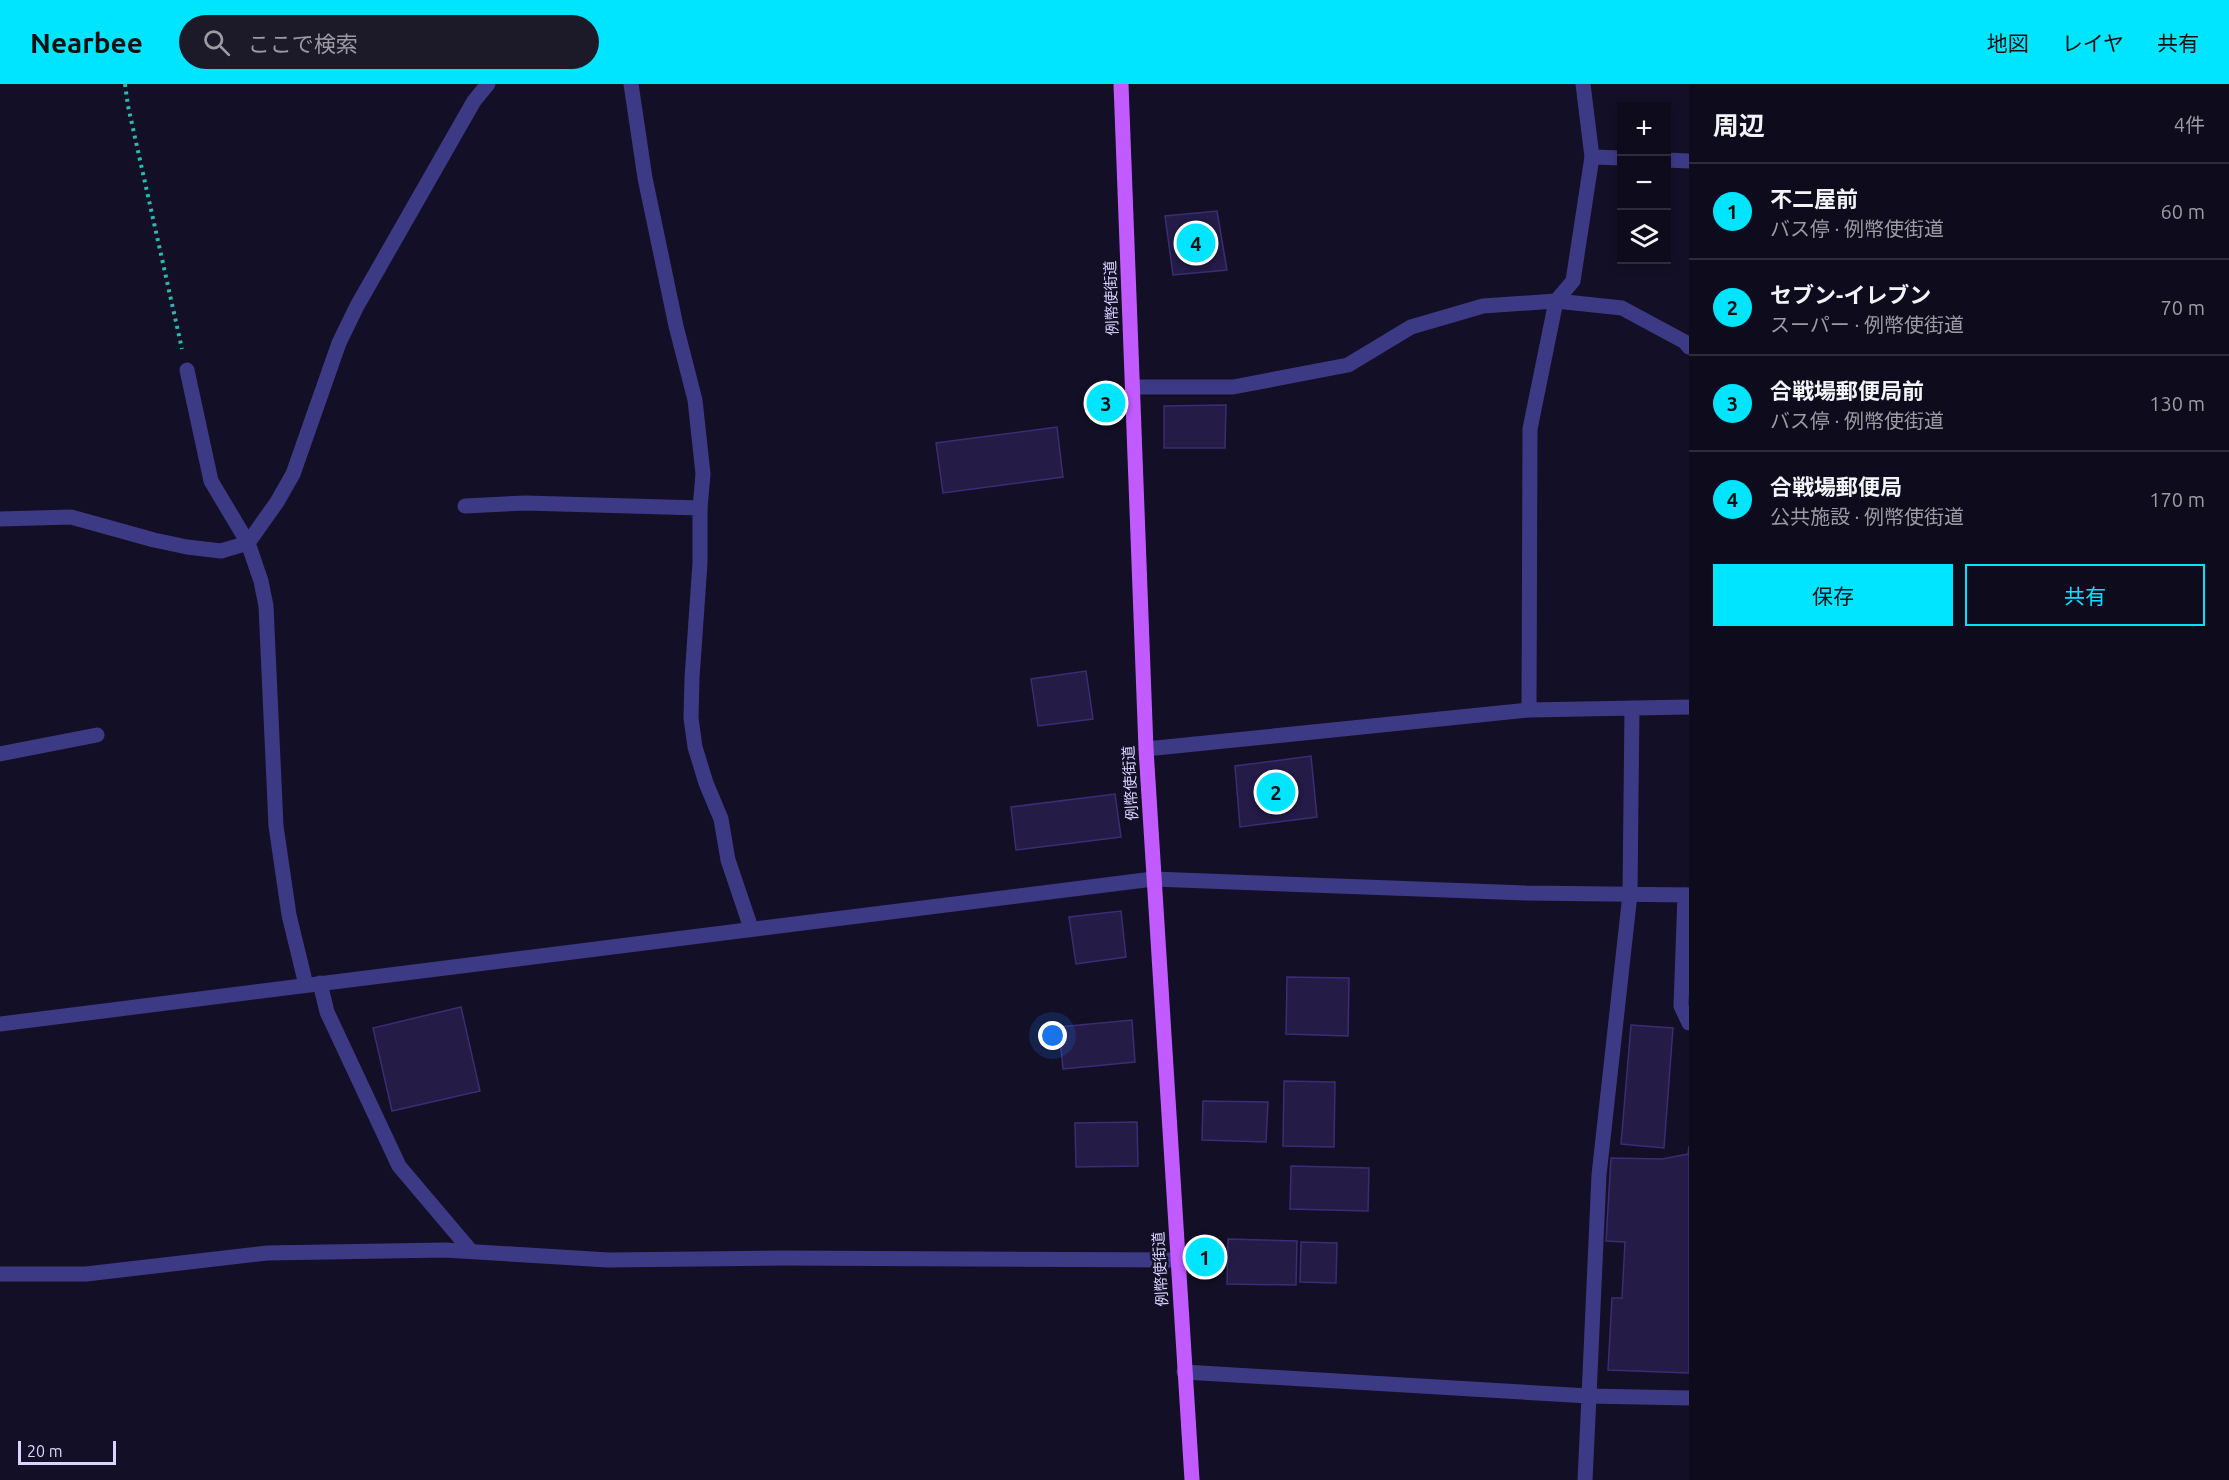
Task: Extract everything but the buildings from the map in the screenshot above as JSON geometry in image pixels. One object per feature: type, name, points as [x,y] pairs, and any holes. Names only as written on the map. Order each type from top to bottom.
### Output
[{"type":"main road","name":"例幣使街道","points":[[1121,84],[1146,749],[1192,1480]]},
{"type":"street","points":[[0,519],[71,517],[154,540],[221,551],[248,543],[277,502],[293,474],[339,343],[357,306],[474,101],[488,84]]},
{"type":"street","points":[[631,84],[645,178],[676,326],[695,400],[703,474],[691,718],[695,747],[721,819],[728,860],[751,928]]},
{"type":"street","points":[[1529,710],[1530,429],[1556,301],[1573,281],[1592,157],[1583,84]]},
{"type":"street","points":[[1592,157],[1617,158]]},
{"type":"street","points":[[1671,160],[1689,161]]},
{"type":"street","points":[[1133,387],[1233,387],[1348,365],[1411,327],[1483,306],[1556,301],[1622,308],[1685,342],[1689,347]]},
{"type":"street","points":[[187,370],[211,481],[248,543],[261,581],[266,606],[276,825],[289,915],[313,984],[399,1166],[471,1251]]},
{"type":"street","points":[[465,506],[525,503],[700,508]]},
{"type":"street","points":[[1146,749],[1529,710],[1689,707]]},
{"type":"street","points":[[1585,1480],[1599,1175],[1630,894],[1632,708]]},
{"type":"street","points":[[0,754],[97,735]]},
{"type":"street","points":[[0,1024],[1153,879],[1526,893],[1687,895],[1681,1006],[1689,1023]]},
{"type":"street","points":[[0,1274],[86,1274],[267,1253],[445,1250],[608,1260],[828,1258],[1178,1260]]},
{"type":"street","points":[[1184,1371],[1589,1396],[1689,1398]]},
{"type":"path","points":[[125,84],[187,370]]},
{"type":"place","name":"合戦場郵便局","points":[[1196,243]]},
{"type":"place","name":"合戦場郵便局前","points":[[1106,403]]},
{"type":"place","name":"セブン-イレブン","points":[[1276,792]]},
{"type":"place","name":"不二屋前","points":[[1205,1257]]}]
